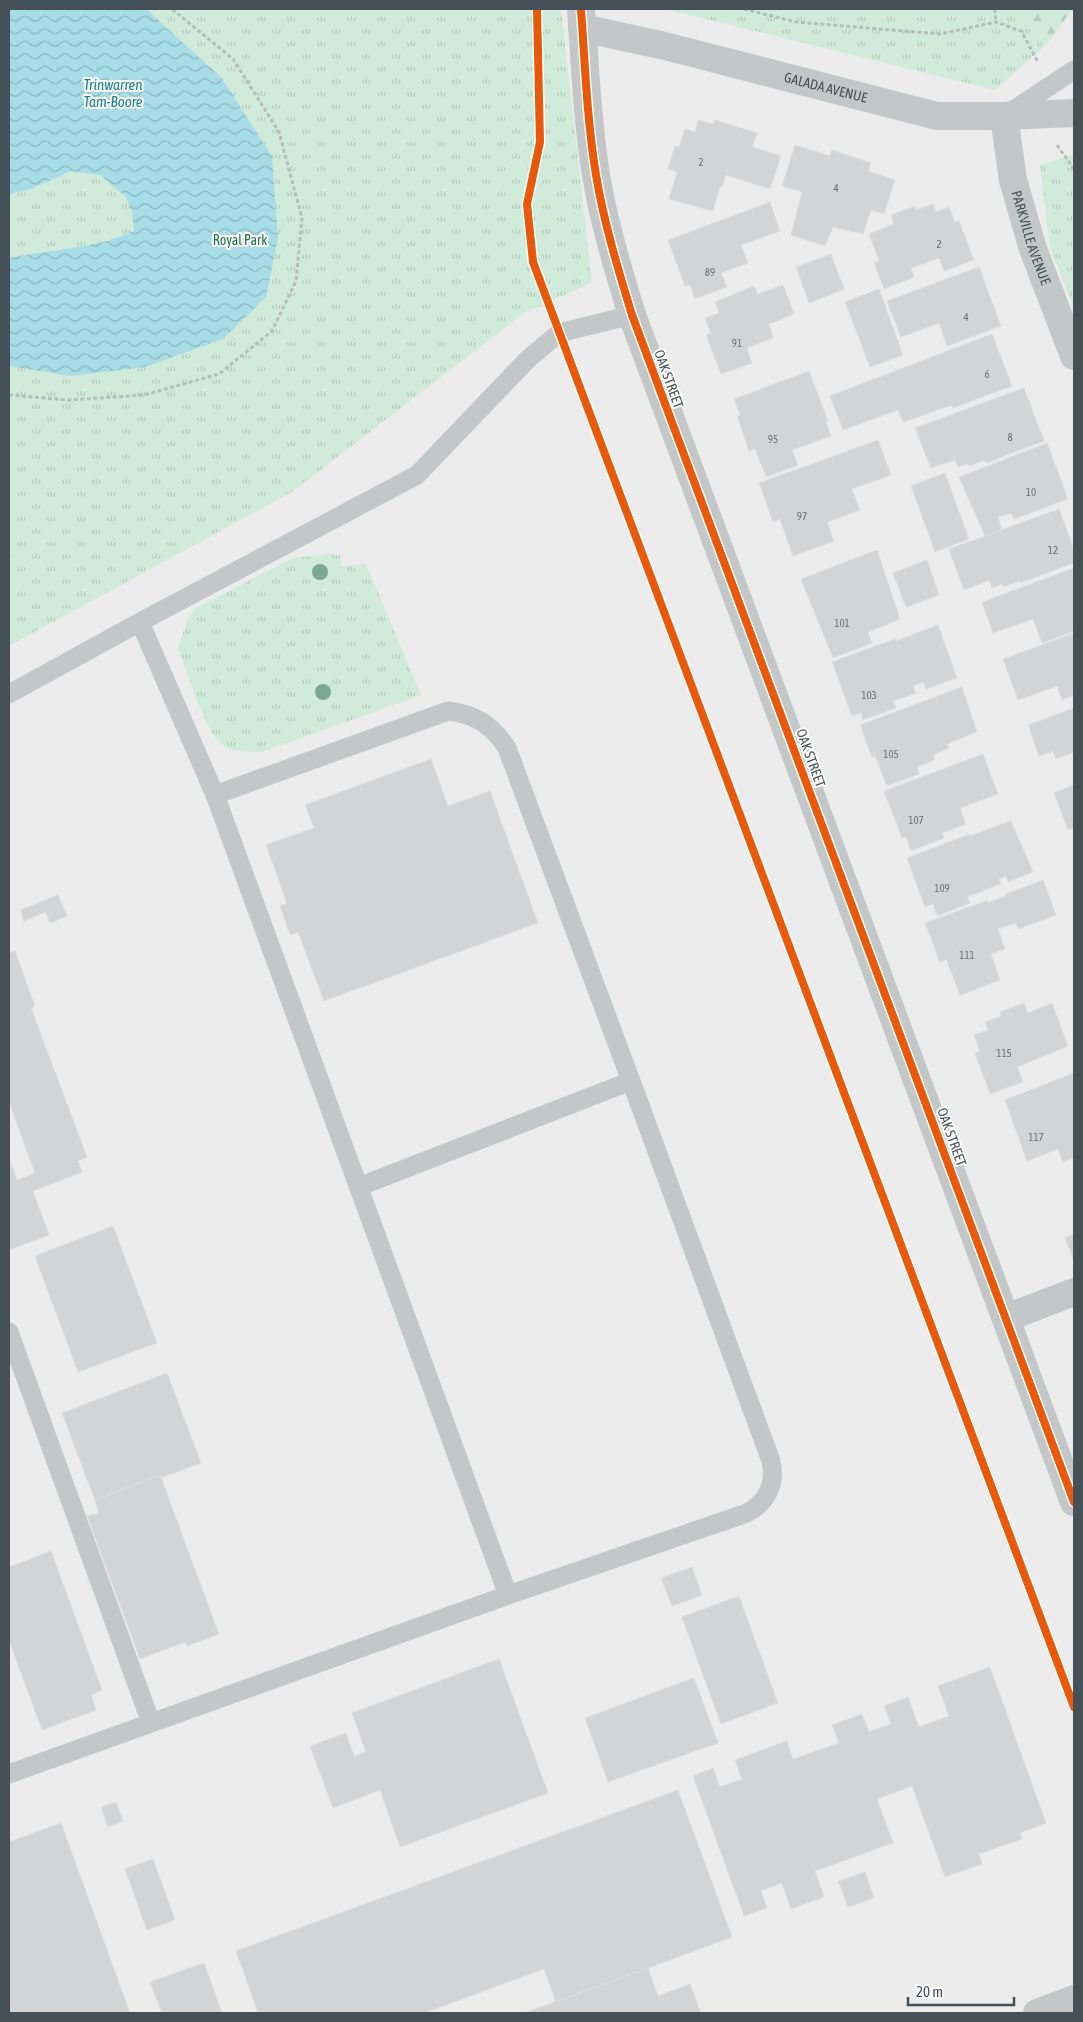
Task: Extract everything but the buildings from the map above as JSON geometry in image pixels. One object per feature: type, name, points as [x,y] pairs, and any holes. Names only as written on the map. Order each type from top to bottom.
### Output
[{"type":"street","name":"GALADA AVENUE","points":[[582,18],[665,46],[937,116],[1074,113]]},
{"type":"street","name":"OAK STREET","points":[[582,18],[588,115],[596,176],[611,246],[632,315],[1074,1502]]},
{"type":"street","name":"PARKVILLE AVENUE","points":[[1004,116],[1015,189],[1033,249],[1074,356]]},
{"type":"street","points":[[1006,1318],[1074,1292]]},
{"type":"street","points":[[1037,2013],[1074,1999]]},
{"type":"lane","points":[[1004,116],[1074,70]]},
{"type":"lane","points":[[9,694],[417,475],[528,359],[559,332],[632,315]]},
{"type":"lane","points":[[140,622],[215,795],[508,1595]]},
{"type":"lane","points":[[9,1774],[508,1595],[747,1513],[763,1502],[772,1483],[773,1472],[770,1461],[718,1315],[582,946],[506,748],[499,736],[489,726],[476,718],[463,713],[448,711],[215,795]]},
{"type":"lane","points":[[358,1187],[631,1081]]},
{"type":"lane","points":[[9,1332],[151,1723]]},
{"type":"path","points":[[9,395],[68,400],[144,395],[219,374],[272,331],[296,281],[302,218],[279,132],[233,58],[172,9]]},
{"type":"path","points":[[744,9],[796,22],[940,34],[996,22],[1020,31],[1041,68]]},
{"type":"path","points":[[995,9],[996,22]]},
{"type":"green space","name":"Royal Park","points":[[9,9],[561,9],[592,283],[548,302],[549,305],[528,310],[292,492],[9,646]]},
{"type":"green space","points":[[665,9],[1073,9],[1044,47],[995,90]]},
{"type":"green space","points":[[881,9],[1008,9],[935,15]]},
{"type":"green space","points":[[1020,9],[1073,9],[1044,47]]},
{"type":"green space","points":[[1074,154],[1074,308],[1050,248],[1040,165]]},
{"type":"green space","points":[[328,554],[340,555],[341,566],[366,564],[421,695],[262,752],[238,751],[224,746],[210,729],[203,716],[178,648],[188,618],[194,609],[293,558]]},
{"type":"water","name":"Trinwarren Tam-Boore","points":[[9,9],[146,9],[221,77],[272,156],[278,238],[266,297],[223,339],[145,367],[70,376],[9,366],[9,258],[104,242],[134,231],[132,212],[126,197],[100,175],[71,171],[31,189],[9,194]]},
{"type":"cycle path","points":[[537,9],[540,142],[527,204],[533,262],[1074,1707]]},
{"type":"cycle path","points":[[581,9],[588,113],[596,175],[607,228],[632,315],[1074,1502]]}]
